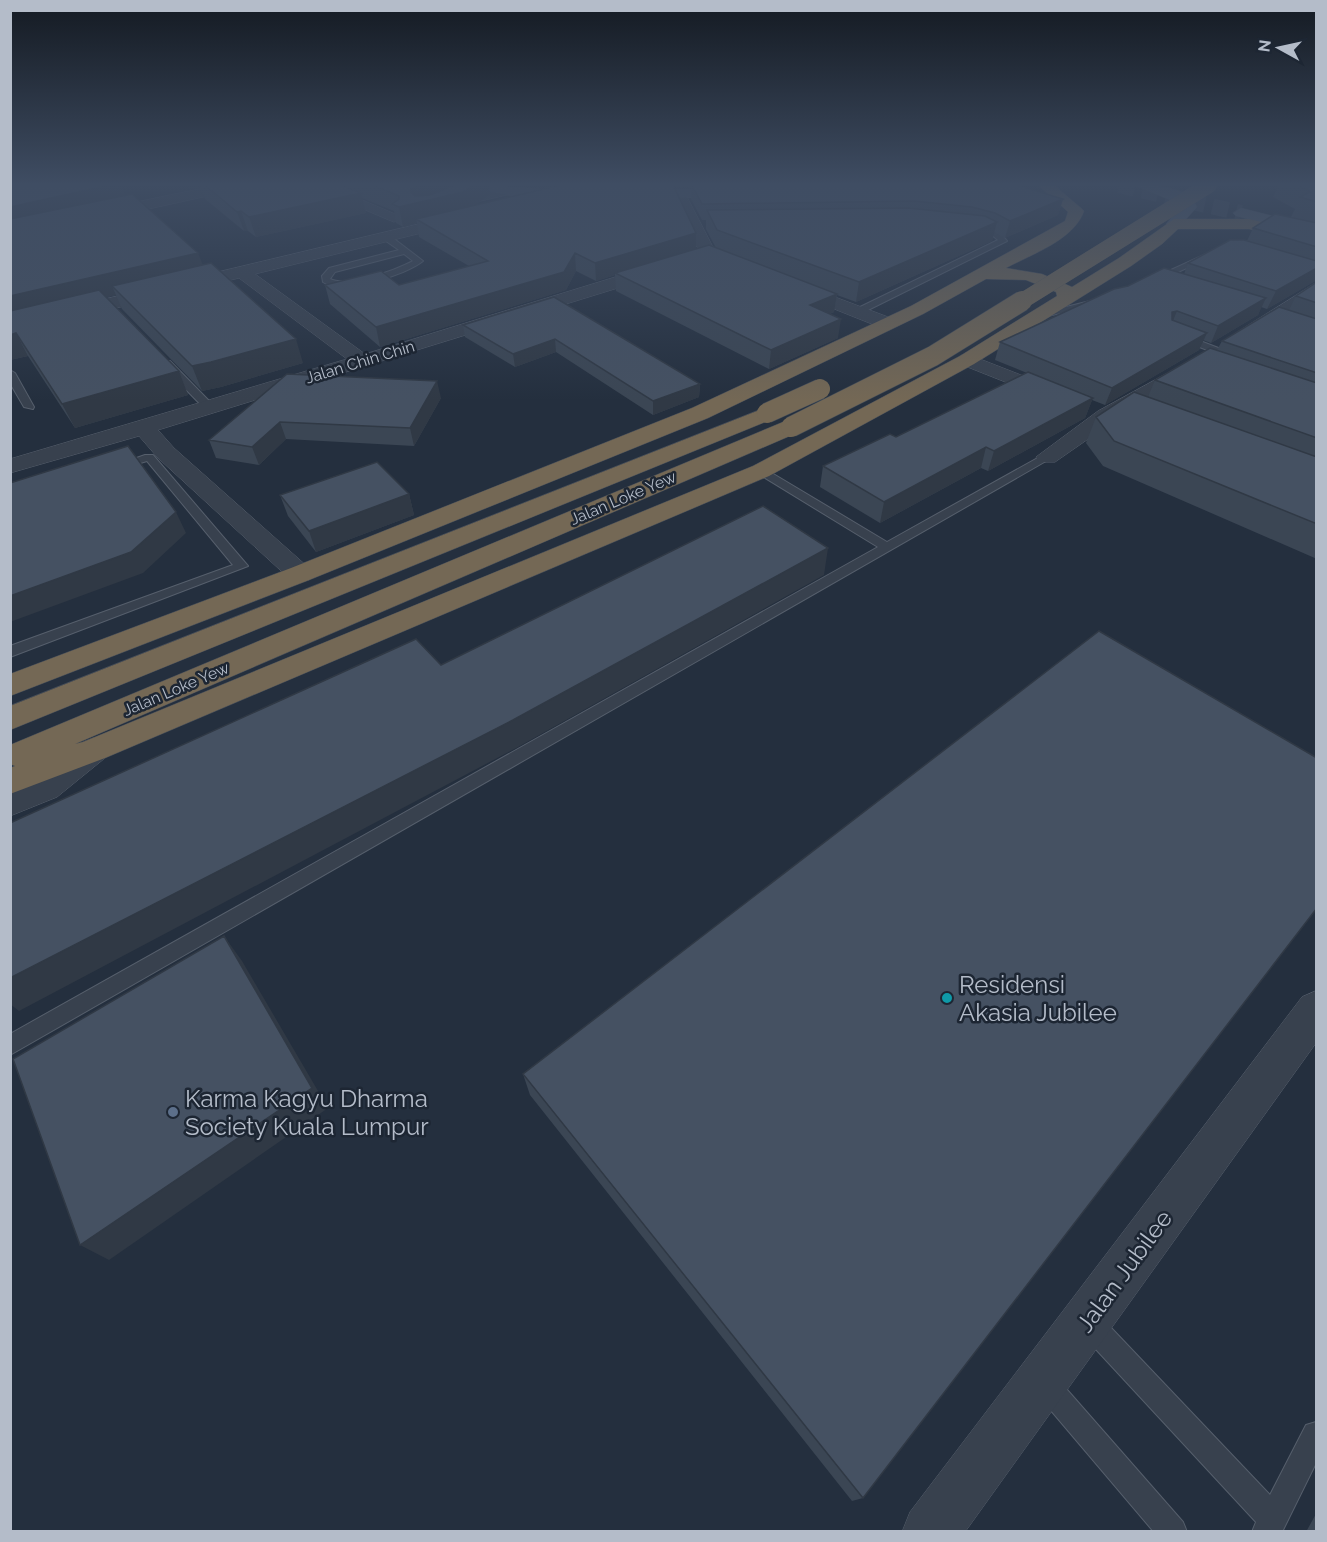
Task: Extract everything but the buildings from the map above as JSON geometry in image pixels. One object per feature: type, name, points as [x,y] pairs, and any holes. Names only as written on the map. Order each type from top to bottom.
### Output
[{"type":"highway","points":[[10,686],[300,574],[700,413],[889,324],[1013,257]]},
{"type":"highway","name":"Jalan Loke Yew","points":[[10,759],[791,427],[933,356],[1093,257]]},
{"type":"highway","points":[[10,781],[94,750],[761,471],[967,360],[1131,257]]},
{"type":"highway","points":[[1004,289],[1044,264]]},
{"type":"highway","points":[[980,275],[1002,273],[1037,278],[1064,289],[1067,299]]},
{"type":"highway","name":"Jalan Loke Yew","points":[[10,719],[767,413],[831,384]]},
{"type":"highway","points":[[10,693],[92,655]]},
{"type":"street","points":[[10,328],[113,308],[304,257]]},
{"type":"street","name":"Jalan Chin Chin","points":[[10,466],[210,408],[699,257]]},
{"type":"street","points":[[717,257],[889,324]]},
{"type":"street","points":[[242,272],[362,361]]},
{"type":"street","points":[[1047,457],[1114,411],[1200,367],[1218,351],[1317,288]]},
{"type":"street","points":[[967,360],[1079,405],[1144,415]]},
{"type":"street","points":[[144,428],[166,453],[300,574]]},
{"type":"street","points":[[10,804],[45,788],[94,750]]},
{"type":"street","name":"Jalan Jubilee","points":[[930,1532],[1044,1382],[1317,1010]]},
{"type":"lane","points":[[382,257],[332,270],[326,276],[326,280],[332,284],[350,283],[400,272],[419,261],[413,257]]},
{"type":"lane","points":[[859,311],[970,257]]},
{"type":"lane","points":[[1147,283],[1209,257]]},
{"type":"lane","points":[[1156,278],[1177,285]]},
{"type":"lane","points":[[1037,316],[1109,300]]},
{"type":"lane","points":[[1170,333],[1218,351]]},
{"type":"lane","points":[[155,352],[210,408]]},
{"type":"lane","points":[[10,373],[29,407]]},
{"type":"lane","points":[[10,652],[241,566],[148,457],[106,471]]},
{"type":"lane","points":[[10,1046],[1047,457]]},
{"type":"lane","points":[[761,471],[886,547]]},
{"type":"lane","points":[[1088,1321],[1269,1525],[1317,1435]]},
{"type":"lane","points":[[1044,1382],[1173,1532]]},
{"type":"place","name":"Residensi Akasia Jubilee","points":[[947,998]]},
{"type":"place","name":"Karma Kagyu Dharma Society Kuala Lumpur","points":[[173,1112]]}]
